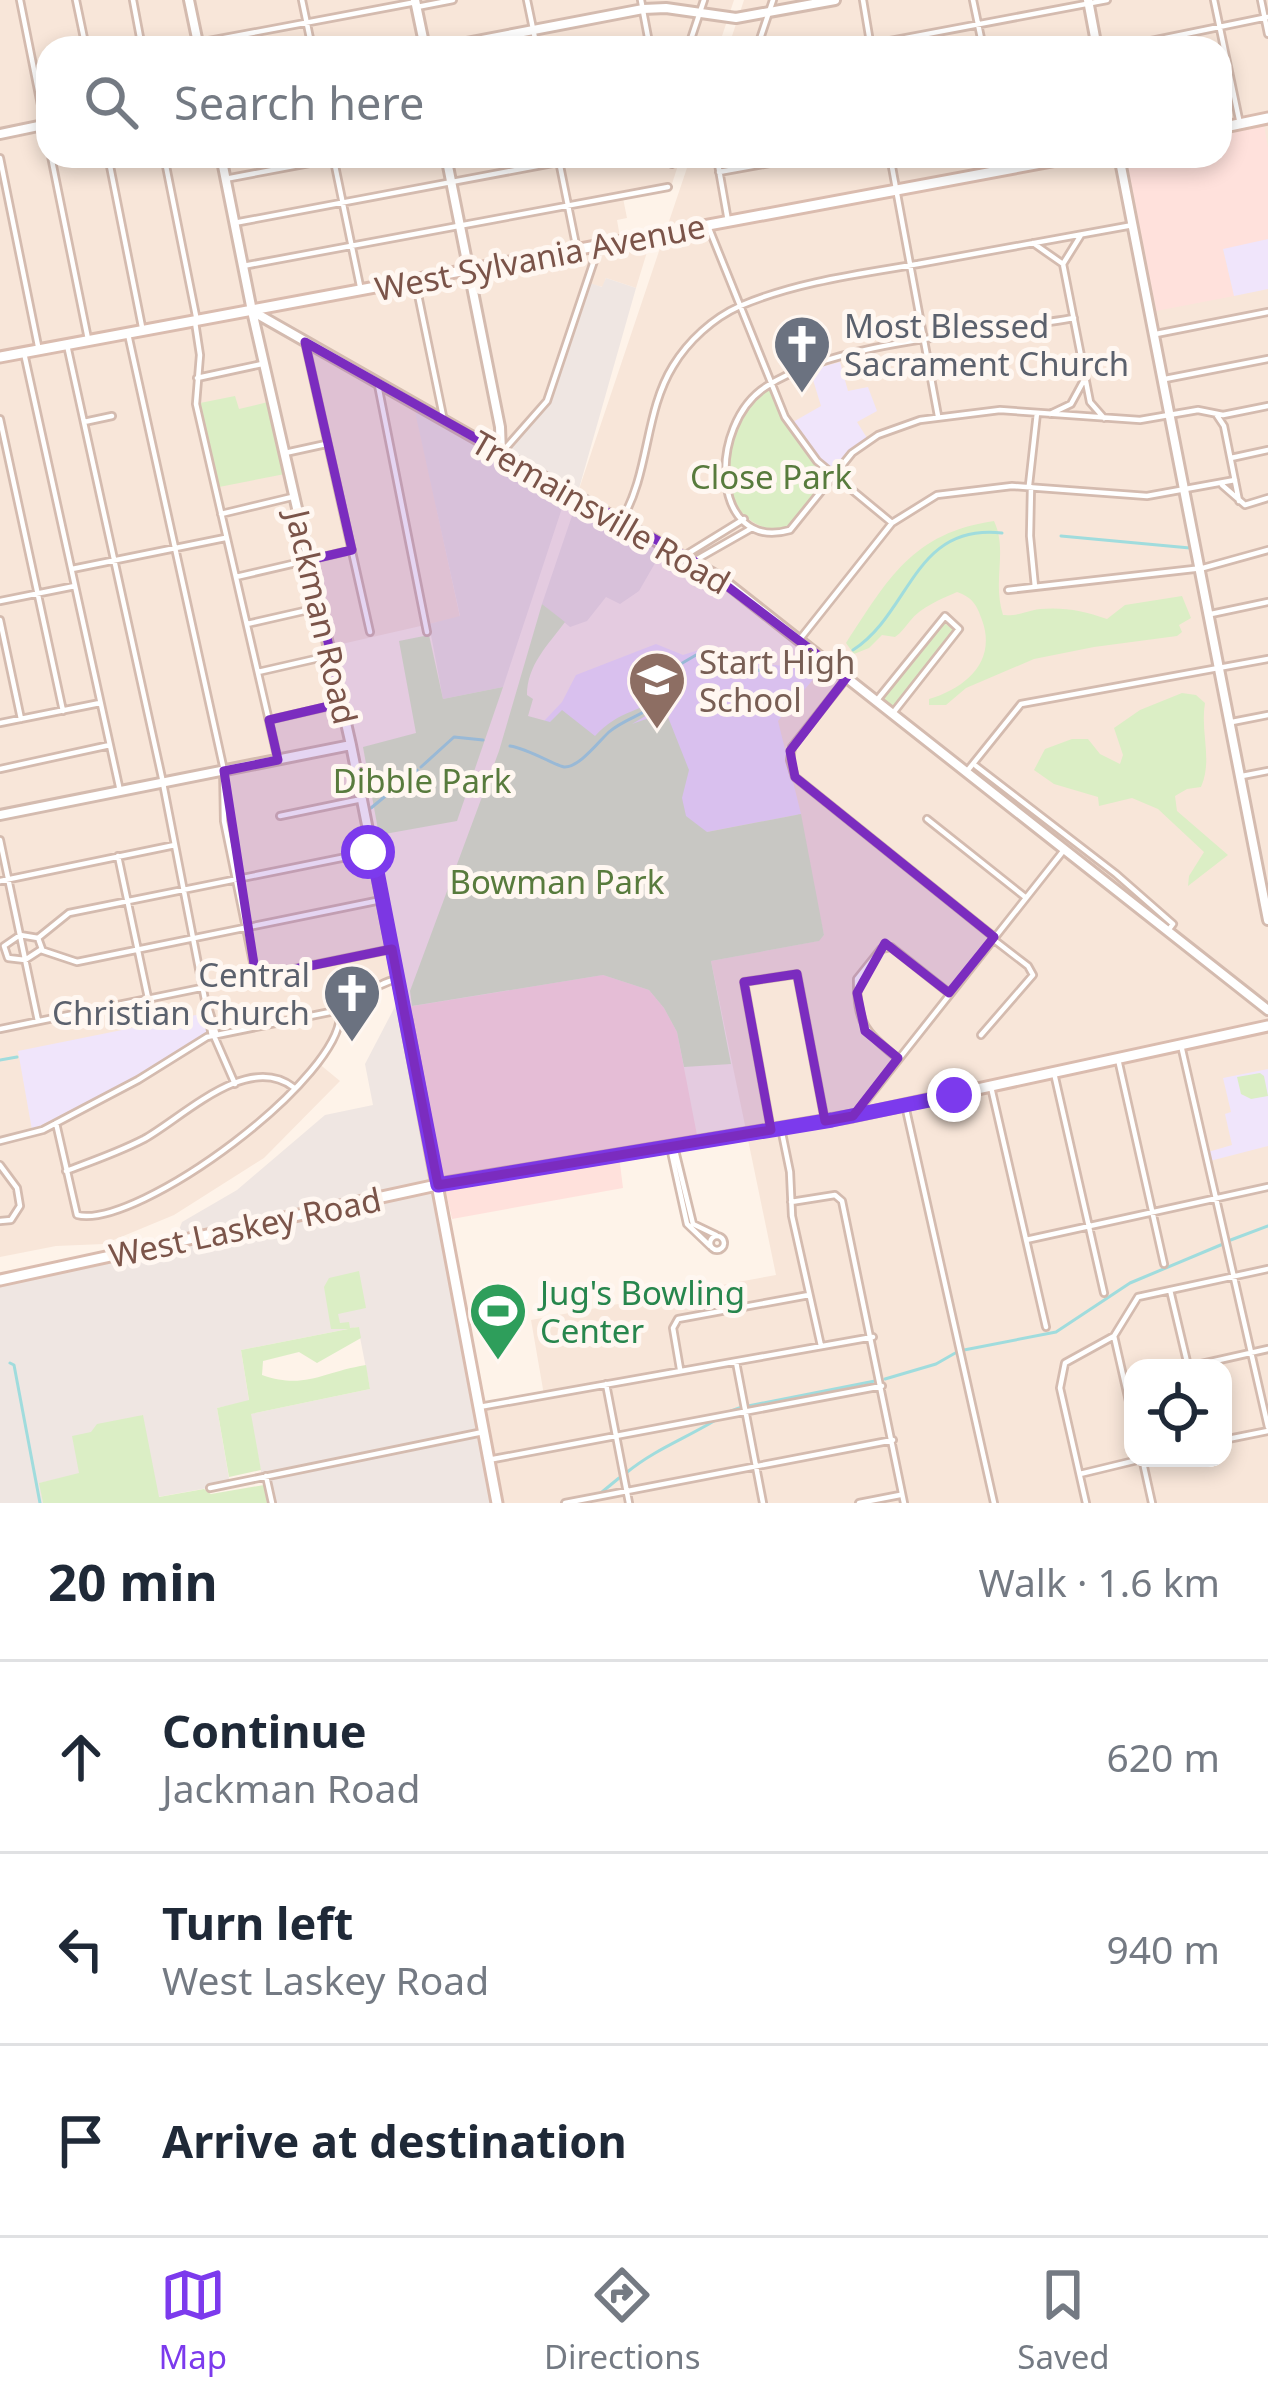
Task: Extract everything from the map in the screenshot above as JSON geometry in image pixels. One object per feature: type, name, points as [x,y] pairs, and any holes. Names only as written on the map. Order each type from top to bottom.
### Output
[{"type":"main road","points":[[1232,126],[1268,118]]},
{"type":"main road","name":"West Sylvania Avenue","points":[[0,357],[1013,168]]},
{"type":"main road","name":"Jackman Road","points":[[406,1020],[497,1503]]},
{"type":"main road","name":"West Laskey Road","points":[[0,1280],[438,1185],[853,1116],[1268,1026]]},
{"type":"street","points":[[20,0],[36,76]]},
{"type":"street","points":[[76,0],[84,36]]},
{"type":"street","points":[[133,0],[140,36]]},
{"type":"street","points":[[190,0],[197,36]]},
{"type":"street","points":[[302,0],[310,36]]},
{"type":"street","points":[[244,36],[454,0]]},
{"type":"street","points":[[527,0],[534,36]]},
{"type":"street","points":[[692,36],[704,0]]},
{"type":"street","points":[[761,36],[773,0]]},
{"type":"street","points":[[502,36],[642,4],[722,18],[835,0]]},
{"type":"street","points":[[863,0],[869,36]]},
{"type":"street","points":[[973,0],[980,36]]},
{"type":"street","points":[[920,36],[1107,0]]},
{"type":"street","points":[[1214,0],[1222,36]]},
{"type":"street","points":[[1261,0],[1268,34]]},
{"type":"street","points":[[1089,2],[1095,36]]},
{"type":"street","points":[[416,3],[423,36]]},
{"type":"street","points":[[642,4],[648,36]]},
{"type":"street","points":[[756,15],[765,24]]},
{"type":"street","points":[[1176,36],[1266,18]]},
{"type":"street","points":[[1232,85],[1240,124]]},
{"type":"street","points":[[0,134],[36,126]]},
{"type":"street","points":[[0,158],[39,350]]},
{"type":"street","points":[[53,168],[89,341]]},
{"type":"street","points":[[110,168],[143,331]]},
{"type":"street","points":[[166,168],[200,350],[196,404],[278,760]]},
{"type":"street","name":"Jackman Road","points":[[223,168],[351,745],[406,1020]]},
{"type":"street","points":[[225,179],[280,168]]},
{"type":"street","points":[[336,168],[361,291]]},
{"type":"street","points":[[448,168],[501,430],[501,453]]},
{"type":"street","points":[[234,223],[517,168]]},
{"type":"street","points":[[561,168],[577,250]]},
{"type":"street","points":[[720,168],[728,222]]},
{"type":"street","points":[[719,172],[742,168]]},
{"type":"street","points":[[892,168],[938,416]]},
{"type":"street","points":[[1122,168],[1264,874],[1268,920]]},
{"type":"street","points":[[243,266],[668,187]]},
{"type":"street","points":[[621,521],[641,480],[671,368],[704,330],[740,306],[819,283],[1133,225]]},
{"type":"street","points":[[708,226],[796,434],[832,475],[892,523]]},
{"type":"street","points":[[1081,235],[1063,264],[1091,405],[1106,420]]},
{"type":"street","points":[[1034,244],[1063,264]]},
{"type":"street","points":[[501,453],[547,401],[599,246]]},
{"type":"street","points":[[416,280],[444,421]]},
{"type":"street","name":"Tremainsville Road","points":[[252,311],[689,558],[971,769],[1064,850],[1268,1010]]},
{"type":"street","points":[[1156,334],[1268,312]]},
{"type":"street","points":[[1074,319],[924,339],[809,367],[771,383],[738,415],[725,450],[728,492],[748,523],[773,533],[790,530],[854,451],[878,435],[938,416],[992,410],[1106,420],[1268,406]]},
{"type":"street","points":[[128,334],[224,771],[224,821],[256,977]]},
{"type":"street","points":[[305,342],[370,632]]},
{"type":"street","points":[[67,345],[214,1036],[235,1084]]},
{"type":"street","points":[[24,353],[120,791]]},
{"type":"street","points":[[1165,379],[1268,358]]},
{"type":"street","points":[[197,377],[264,364]]},
{"type":"street","points":[[1047,414],[1066,408],[1075,399],[1084,370]]},
{"type":"street","points":[[378,383],[428,632]]},
{"type":"street","points":[[1035,586],[1030,487],[1037,413]]},
{"type":"street","points":[[1216,414],[1222,422],[1239,500]]},
{"type":"street","points":[[84,422],[112,416]]},
{"type":"street","points":[[0,419],[63,711]]},
{"type":"street","points":[[480,441],[501,430],[523,429]]},
{"type":"street","points":[[285,453],[328,443]]},
{"type":"street","points":[[1231,458],[1268,450]]},
{"type":"street","points":[[800,639],[892,523],[923,501],[946,493],[1030,487],[1138,496],[1235,480]]},
{"type":"street","points":[[1216,484],[1248,505],[1268,498]]},
{"type":"street","points":[[221,514],[295,497]]},
{"type":"street","points":[[689,558],[748,523]]},
{"type":"street","points":[[689,558],[748,523]]},
{"type":"street","points":[[72,569],[227,538]]},
{"type":"street","points":[[236,577],[352,550]]},
{"type":"street","points":[[1008,590],[1203,568],[1268,550]]},
{"type":"street","points":[[0,602],[75,586]]},
{"type":"street","points":[[1211,614],[1268,602]]},
{"type":"street","points":[[247,624],[320,608]]},
{"type":"street","points":[[877,700],[945,616],[959,629],[893,713]]},
{"type":"street","points":[[0,620],[21,719]]},
{"type":"street","points":[[258,672],[331,655]]},
{"type":"street","points":[[1168,931],[1173,924],[1116,874],[971,769],[1021,704],[1268,658]]},
{"type":"street","points":[[847,677],[791,750],[790,766],[799,783],[1031,968],[1034,975],[981,1035]]},
{"type":"street","points":[[0,723],[101,703]]},
{"type":"street","points":[[268,720],[342,704]]},
{"type":"street","points":[[1232,722],[1268,715]]},
{"type":"street","points":[[0,769],[110,745]]},
{"type":"street","points":[[0,815],[351,745]]},
{"type":"street","points":[[1241,776],[1268,771]]},
{"type":"street","points":[[280,815],[362,799]]},
{"type":"street","points":[[927,819],[1025,897]]},
{"type":"street","points":[[0,840],[4,880],[38,1021]]},
{"type":"street","points":[[4,880],[176,845]]},
{"type":"street","points":[[853,1116],[1064,850]]},
{"type":"street","points":[[41,950],[25,960],[4,958],[2,943],[20,935],[38,938],[67,914],[373,851]]},
{"type":"street","points":[[118,856],[148,998]]},
{"type":"street","points":[[41,950],[77,962],[382,899]]},
{"type":"street","points":[[38,938],[41,950]]},
{"type":"street","points":[[898,1058],[865,1031],[857,980],[881,950],[891,947],[949,993]]},
{"type":"street","points":[[0,1029],[392,950]]},
{"type":"street","points":[[820,1346],[744,982],[797,974],[825,1121]]},
{"type":"street","points":[[0,1141],[56,1123],[138,1080],[189,1045],[340,1010],[359,1001],[375,985],[398,979]]},
{"type":"street","points":[[56,1123],[77,1215],[85,1217],[124,1204],[211,1160],[254,1128],[295,1089],[338,1033],[340,1010]]},
{"type":"street","points":[[1181,1045],[1268,1429],[1232,1438]]},
{"type":"street","points":[[1118,1059],[1164,1264]]},
{"type":"street","points":[[1054,1073],[1104,1293]]},
{"type":"street","points":[[66,1171],[137,1142],[208,1095],[235,1084],[269,1078],[295,1089]]},
{"type":"street","points":[[991,1087],[1046,1328]]},
{"type":"street","points":[[905,1105],[994,1503]]},
{"type":"street","points":[[672,1146],[693,1224],[724,1240],[724,1246],[716,1250],[687,1224],[672,1146]]},
{"type":"street","points":[[0,1165],[17,1188],[20,1206],[11,1220],[0,1221]]},
{"type":"street","points":[[1026,1240],[1268,1187]]},
{"type":"street","points":[[791,1202],[840,1198],[873,1337],[904,1503]]},
{"type":"street","points":[[710,1246],[716,1235]]},
{"type":"street","points":[[1086,1503],[1059,1381],[1065,1363],[1114,1336],[1132,1302],[1142,1296],[1268,1269]]},
{"type":"street","points":[[1170,1290],[1186,1359]]},
{"type":"street","points":[[681,1371],[673,1328],[678,1319],[809,1295]]},
{"type":"street","points":[[1114,1336],[1124,1380]]},
{"type":"street","points":[[478,1407],[873,1337]]},
{"type":"street","points":[[1226,1359],[1268,1349]]},
{"type":"street","points":[[736,1362],[764,1503]]},
{"type":"street","points":[[606,1384],[629,1503]]},
{"type":"street","points":[[488,1460],[882,1386]]},
{"type":"street","points":[[210,1488],[483,1432]]},
{"type":"street","points":[[565,1503],[892,1440]]},
{"type":"street","points":[[1080,1474],[1124,1463]]},
{"type":"street","points":[[1145,1467],[1152,1503]]},
{"type":"street","points":[[266,1476],[272,1503]]},
{"type":"street","points":[[859,1503],[902,1494]]},
{"type":"highlighted area","points":[[305,342],[694,561],[847,677],[790,751],[795,777],[994,937],[949,993],[885,943],[857,993],[865,1031],[898,1058],[853,1116],[825,1121],[797,974],[744,982],[771,1130],[438,1185],[392,949],[256,977],[224,771],[278,760],[269,720],[342,703],[309,560],[352,550]]},
{"type":"shaded area","points":[[0,0],[734,0],[722,36],[36,36],[36,168],[677,168],[670,190],[623,198],[627,218],[617,220],[620,237],[604,240],[602,249],[650,242],[636,288],[606,278],[603,287],[590,284],[550,401],[503,457],[415,408],[460,617],[333,646],[398,979],[375,985],[340,1011],[338,1033],[317,1062],[340,1081],[264,1158],[174,1215],[104,1244],[56,1246],[0,1257]]},
{"type":"shaded area","points":[[744,0],[1268,0],[1268,1503],[496,1503],[479,1407],[544,1395],[531,1320],[776,1275],[711,961],[818,941],[824,935],[777,721],[827,662],[738,591],[576,498],[687,168],[1232,168],[1232,36],[732,36]]},
{"type":"shaded area","points":[[1264,125],[1268,239],[1223,250],[1234,296],[1156,311],[1127,168],[1232,168],[1232,131]]},
{"type":"shaded area","points":[[1268,239],[1268,289],[1234,296],[1223,249]]},
{"type":"shaded area","points":[[606,278],[636,288],[578,492],[507,452],[550,400],[590,283],[602,287]]},
{"type":"shaded area","points":[[840,362],[848,391],[868,387],[877,411],[857,422],[867,438],[831,471],[793,422],[821,406],[810,370]]},
{"type":"shaded area","points":[[414,407],[503,457],[565,499],[503,687],[443,699],[429,624],[460,616]]},
{"type":"shaded area","points":[[576,504],[662,551],[639,591],[620,604],[606,597],[587,621],[570,627],[542,604]]},
{"type":"shaded area","name":"Start High School","points":[[656,644],[683,655],[702,649],[723,651],[765,664],[821,670],[778,721],[801,814],[706,832],[513,754],[562,702],[576,675]]},
{"type":"shaded area","points":[[603,975],[649,990],[664,1008],[677,1032],[697,1135],[618,1148],[623,1188],[452,1219],[443,1180],[390,1190],[383,1156],[436,1145],[407,1007]]},
{"type":"shaded area","points":[[401,995],[496,1503],[267,1503],[250,1414],[370,1389],[358,1327],[241,1350],[249,1401],[217,1408],[230,1484],[158,1497],[142,1415],[79,1474],[40,1483],[43,1503],[0,1503],[0,1279],[175,1240],[182,1222],[237,1190],[325,1115],[373,1105],[365,1064]]},
{"type":"shaded area","points":[[201,1014],[207,1032],[133,1078],[32,1130],[18,1051]]},
{"type":"shaded area","points":[[1268,1069],[1268,1146],[1210,1161],[1208,1152],[1232,1145],[1223,1078]]},
{"type":"green space","name":"Close Park","points":[[767,388],[828,476],[789,528],[772,529],[746,516],[736,505],[726,475],[727,443],[733,427]]},
{"type":"green space","points":[[235,396],[239,409],[268,402],[285,474],[219,487],[200,403]]},
{"type":"green space","points":[[994,521],[1000,543],[1003,615],[1058,609],[1107,619],[1125,605],[1182,596],[1191,618],[1179,625],[1182,632],[1177,636],[1034,659],[966,688],[946,705],[929,705],[929,699],[966,680],[982,660],[986,635],[970,599],[957,592],[938,601],[895,637],[882,635],[854,654],[846,643],[890,579],[922,548],[966,527]]},
{"type":"green space","name":"Bowman Park","points":[[542,604],[565,622],[531,674],[527,695],[533,699],[528,716],[550,722],[562,710],[595,736],[663,694],[669,702],[632,724],[666,712],[689,770],[682,798],[686,816],[707,832],[801,814],[824,935],[819,941],[711,961],[731,1064],[684,1067],[677,1032],[649,990],[603,975],[412,1006],[410,991],[499,751]]},
{"type":"green space","points":[[943,622],[955,631],[891,708],[883,697]]},
{"type":"green space","name":"Dibble Park","points":[[429,635],[443,699],[503,687],[457,821],[379,835],[363,747],[416,733],[399,641]]},
{"type":"green space","points":[[1182,693],[1196,695],[1205,703],[1206,767],[1201,787],[1175,796],[1177,811],[1228,855],[1188,886],[1204,852],[1158,809],[1132,798],[1099,806],[1098,797],[1054,784],[1034,770],[1045,749],[1072,739],[1088,739],[1100,754],[1120,764],[1123,755],[1114,728],[1140,710]]},
{"type":"green space","points":[[1260,1073],[1268,1096],[1251,1099],[1241,1094],[1237,1077]]},
{"type":"green space","points":[[359,1271],[366,1308],[338,1314],[340,1323],[359,1327],[361,1338],[317,1363],[299,1352],[263,1361],[262,1375],[302,1380],[366,1365],[370,1389],[251,1414],[261,1470],[229,1477],[217,1408],[249,1400],[241,1350],[348,1329],[331,1329],[324,1287],[329,1278]]},
{"type":"green space","points":[[143,1415],[159,1497],[264,1485],[267,1503],[43,1503],[39,1483],[79,1473],[72,1436],[91,1432],[97,1424]]},
{"type":"waterway","points":[[853,650],[888,615],[931,556],[949,542],[972,534],[1002,533]]},
{"type":"waterway","points":[[1061,536],[1190,548]]},
{"type":"waterway","points":[[700,654],[718,656],[739,674],[766,669]]},
{"type":"waterway","points":[[671,679],[679,665],[696,655]]},
{"type":"waterway","points":[[793,664],[823,669]]},
{"type":"waterway","points":[[510,746],[570,766],[609,732],[665,695]]},
{"type":"waterway","points":[[421,767],[454,737],[483,740]]},
{"type":"waterway","points":[[371,808],[417,770]]},
{"type":"waterway","points":[[0,1060],[17,1057]]},
{"type":"waterway","points":[[1228,1241],[1268,1226]]},
{"type":"waterway","points":[[964,1350],[1056,1332],[1130,1283],[1223,1244]]},
{"type":"waterway","points":[[885,1379],[936,1364],[957,1352]]},
{"type":"waterway","points":[[10,1363],[40,1503]]},
{"type":"waterway","points":[[748,1406],[875,1381]]},
{"type":"waterway","points":[[731,1411],[742,1407]]},
{"type":"waterway","points":[[626,1473],[714,1421]]},
{"type":"waterway","points":[[602,1492],[619,1478]]},
{"type":"place","name":"Most Blessed Sacrament Church","points":[[802,395]]},
{"type":"place","name":"Start High School","points":[[657,731]]},
{"type":"place","name":"Central Christian Church","points":[[352,1044]]},
{"type":"place","name":"Jug's Bowling Center","points":[[498,1362]]},
{"type":"route","points":[[368,852],[373,851],[438,1185],[832,1120],[954,1095]]}]
